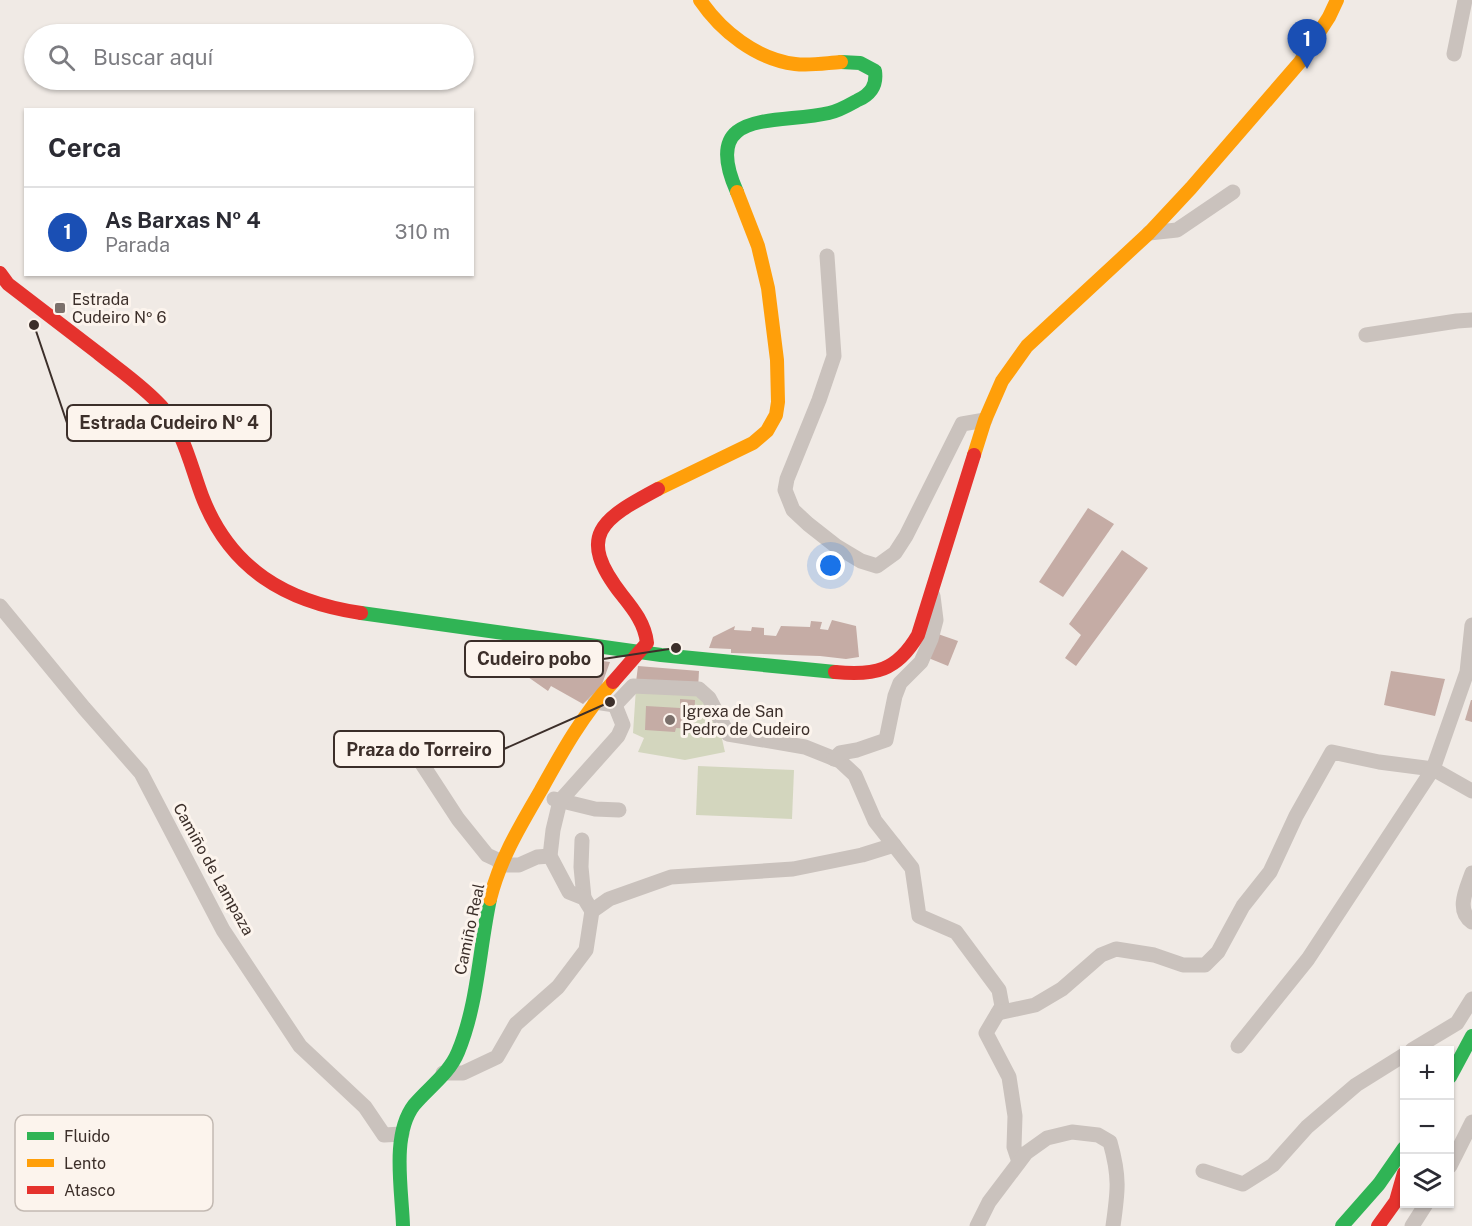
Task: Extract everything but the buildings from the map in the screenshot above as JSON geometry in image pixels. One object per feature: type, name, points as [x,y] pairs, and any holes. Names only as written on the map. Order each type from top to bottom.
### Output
[{"type":"main road","points":[[640,653],[648,637],[603,567],[598,548],[599,532],[609,519],[663,486],[737,451],[765,434],[776,414],[779,401],[777,363],[766,278],[757,244],[727,166],[729,140],[747,126],[766,119],[819,114],[843,108],[866,97],[871,92],[876,79],[875,71],[854,62],[807,66],[775,60],[744,43],[705,10],[700,0]]},
{"type":"main road","points":[[0,273],[8,284],[125,374],[161,406],[181,434],[203,498],[227,542],[244,561],[279,589],[310,603],[344,611],[640,653],[842,672],[877,672],[900,662],[918,635],[985,420],[1002,381],[1027,346],[1149,233],[1191,188],[1300,62],[1329,17],[1337,0]]},
{"type":"main road","name":"Camiño Real","points":[[402,1134],[407,1115],[455,1059],[462,1041],[486,918],[501,863],[514,836],[548,774],[595,702],[640,653]]},
{"type":"main road","points":[[1456,1023],[1472,1028]]},
{"type":"main road","points":[[1454,1068],[1472,1036]]},
{"type":"main road","points":[[402,1134],[403,1226]]},
{"type":"main road","points":[[1342,1226],[1379,1184],[1400,1154]]},
{"type":"main road","points":[[1373,1222],[1400,1170]]},
{"type":"main road","points":[[1373,1222],[1396,1201],[1400,1187]]},
{"type":"street","points":[[1454,54],[1465,0]]},
{"type":"street","points":[[1149,233],[1177,230],[1233,192]]},
{"type":"street","points":[[827,256],[834,356],[787,480],[787,499],[793,510],[836,546],[861,561],[877,566],[895,553],[906,536],[962,424],[985,420]]},
{"type":"street","points":[[1366,335],[1472,320]]},
{"type":"street","points":[[834,759],[840,753],[886,740],[894,696],[900,683],[921,662],[931,639],[936,620],[933,592]]},
{"type":"street","name":"Camiño de Lampaza","points":[[0,606],[141,773],[224,930],[300,1046],[365,1107],[384,1135],[402,1134]]},
{"type":"street","points":[[1238,1046],[1308,959],[1433,769],[1467,672],[1472,625]]},
{"type":"street","points":[[615,705],[633,686],[699,689],[709,698],[728,734],[806,747],[840,761],[855,775],[875,821],[912,868],[919,916],[956,932],[999,990],[1002,1006],[987,1033],[1009,1077],[1015,1116],[1014,1147],[1019,1162]]},
{"type":"street","points":[[595,702],[615,705]]},
{"type":"street","points":[[588,905],[569,892],[553,862],[553,830],[560,801],[618,736],[623,725],[615,705]]},
{"type":"street","points":[[411,747],[458,819],[487,855],[501,863],[519,865],[537,857],[581,867]]},
{"type":"street","points":[[998,1013],[1035,1005],[1062,989],[1101,955],[1116,949],[1154,955],[1183,965],[1205,965],[1218,952],[1243,906],[1270,872],[1296,816],[1332,752],[1379,762],[1433,769],[1472,791]]},
{"type":"street","points":[[538,795],[595,809],[619,810]]},
{"type":"street","points":[[443,1074],[463,1073],[497,1057],[516,1024],[558,987],[586,950],[588,905],[581,867],[582,840]]},
{"type":"street","points":[[588,905],[671,877],[793,869],[862,855],[894,845]]},
{"type":"street","points":[[1472,873],[1463,898],[1463,912],[1472,922]]},
{"type":"street","points":[[1419,1046],[1456,1023],[1472,999]]},
{"type":"street","points":[[1203,1171],[1243,1184],[1274,1165],[1307,1127],[1356,1085],[1400,1058]]},
{"type":"street","points":[[1454,1156],[1472,1122]]},
{"type":"street","points":[[977,1226],[989,1202],[1026,1153],[1047,1138],[1072,1132],[1098,1135],[1110,1143],[1118,1168],[1118,1195],[1113,1226]]},
{"type":"street","points":[[1412,1226],[1423,1208]]},
{"type":"green space","points":[[636,688],[680,690],[693,692],[700,696],[706,701],[715,717],[725,752],[685,760],[638,752],[644,738],[633,733]]},
{"type":"green space","points":[[698,766],[794,770],[792,819],[696,815]]},
{"type":"traffic: fast","points":[[737,192],[728,165],[728,145],[736,133],[749,125],[767,121],[833,112],[863,98],[870,92],[875,81],[875,71],[860,63],[841,62]]},
{"type":"traffic: fast","points":[[361,613],[661,655],[835,672]]},
{"type":"traffic: fast","points":[[403,1226],[400,1163],[402,1132],[414,1105],[444,1074],[454,1060],[465,1034],[474,996],[490,899]]},
{"type":"traffic: fast","points":[[1454,1070],[1472,1036]]},
{"type":"traffic: fast","points":[[1342,1226],[1379,1184],[1400,1154]]},
{"type":"traffic: slow","points":[[700,0],[729,33],[753,50],[781,61],[801,65],[841,62]]},
{"type":"traffic: slow","points":[[974,455],[985,420],[1002,381],[1027,346],[1149,233],[1191,188],[1300,62],[1329,17],[1337,0]]},
{"type":"traffic: slow","points":[[658,489],[753,443],[767,431],[776,415],[777,360],[768,288],[758,246],[737,192]]},
{"type":"traffic: slow","points":[[490,899],[511,843],[574,734],[592,707],[613,682]]},
{"type":"traffic: jam","points":[[0,273],[8,284],[131,378],[161,406],[181,437],[214,522],[228,544],[245,562],[264,578],[285,590],[334,608],[361,613]]},
{"type":"traffic: jam","points":[[835,672],[873,672],[893,664],[902,657],[918,635],[974,455]]},
{"type":"traffic: jam","points":[[613,682],[647,643],[638,618],[608,574],[600,557],[598,543],[601,531],[610,520],[622,510],[658,489]]},
{"type":"traffic: jam","points":[[1378,1226],[1396,1201],[1400,1187]]},
{"type":"place","name":"As Barxas Nº 4","points":[[1307,69]]},
{"type":"place","name":"Estrada Cudeiro Nº 6","points":[[60,308]]},
{"type":"place","name":"Estrada Cudeiro Nº 4","points":[[34,325]]},
{"type":"place","name":"Cudeiro pobo","points":[[676,648]]},
{"type":"place","name":"Praza do Torreiro","points":[[610,702]]},
{"type":"place","name":"Igrexa de San Pedro de Cudeiro","points":[[670,720]]}]
